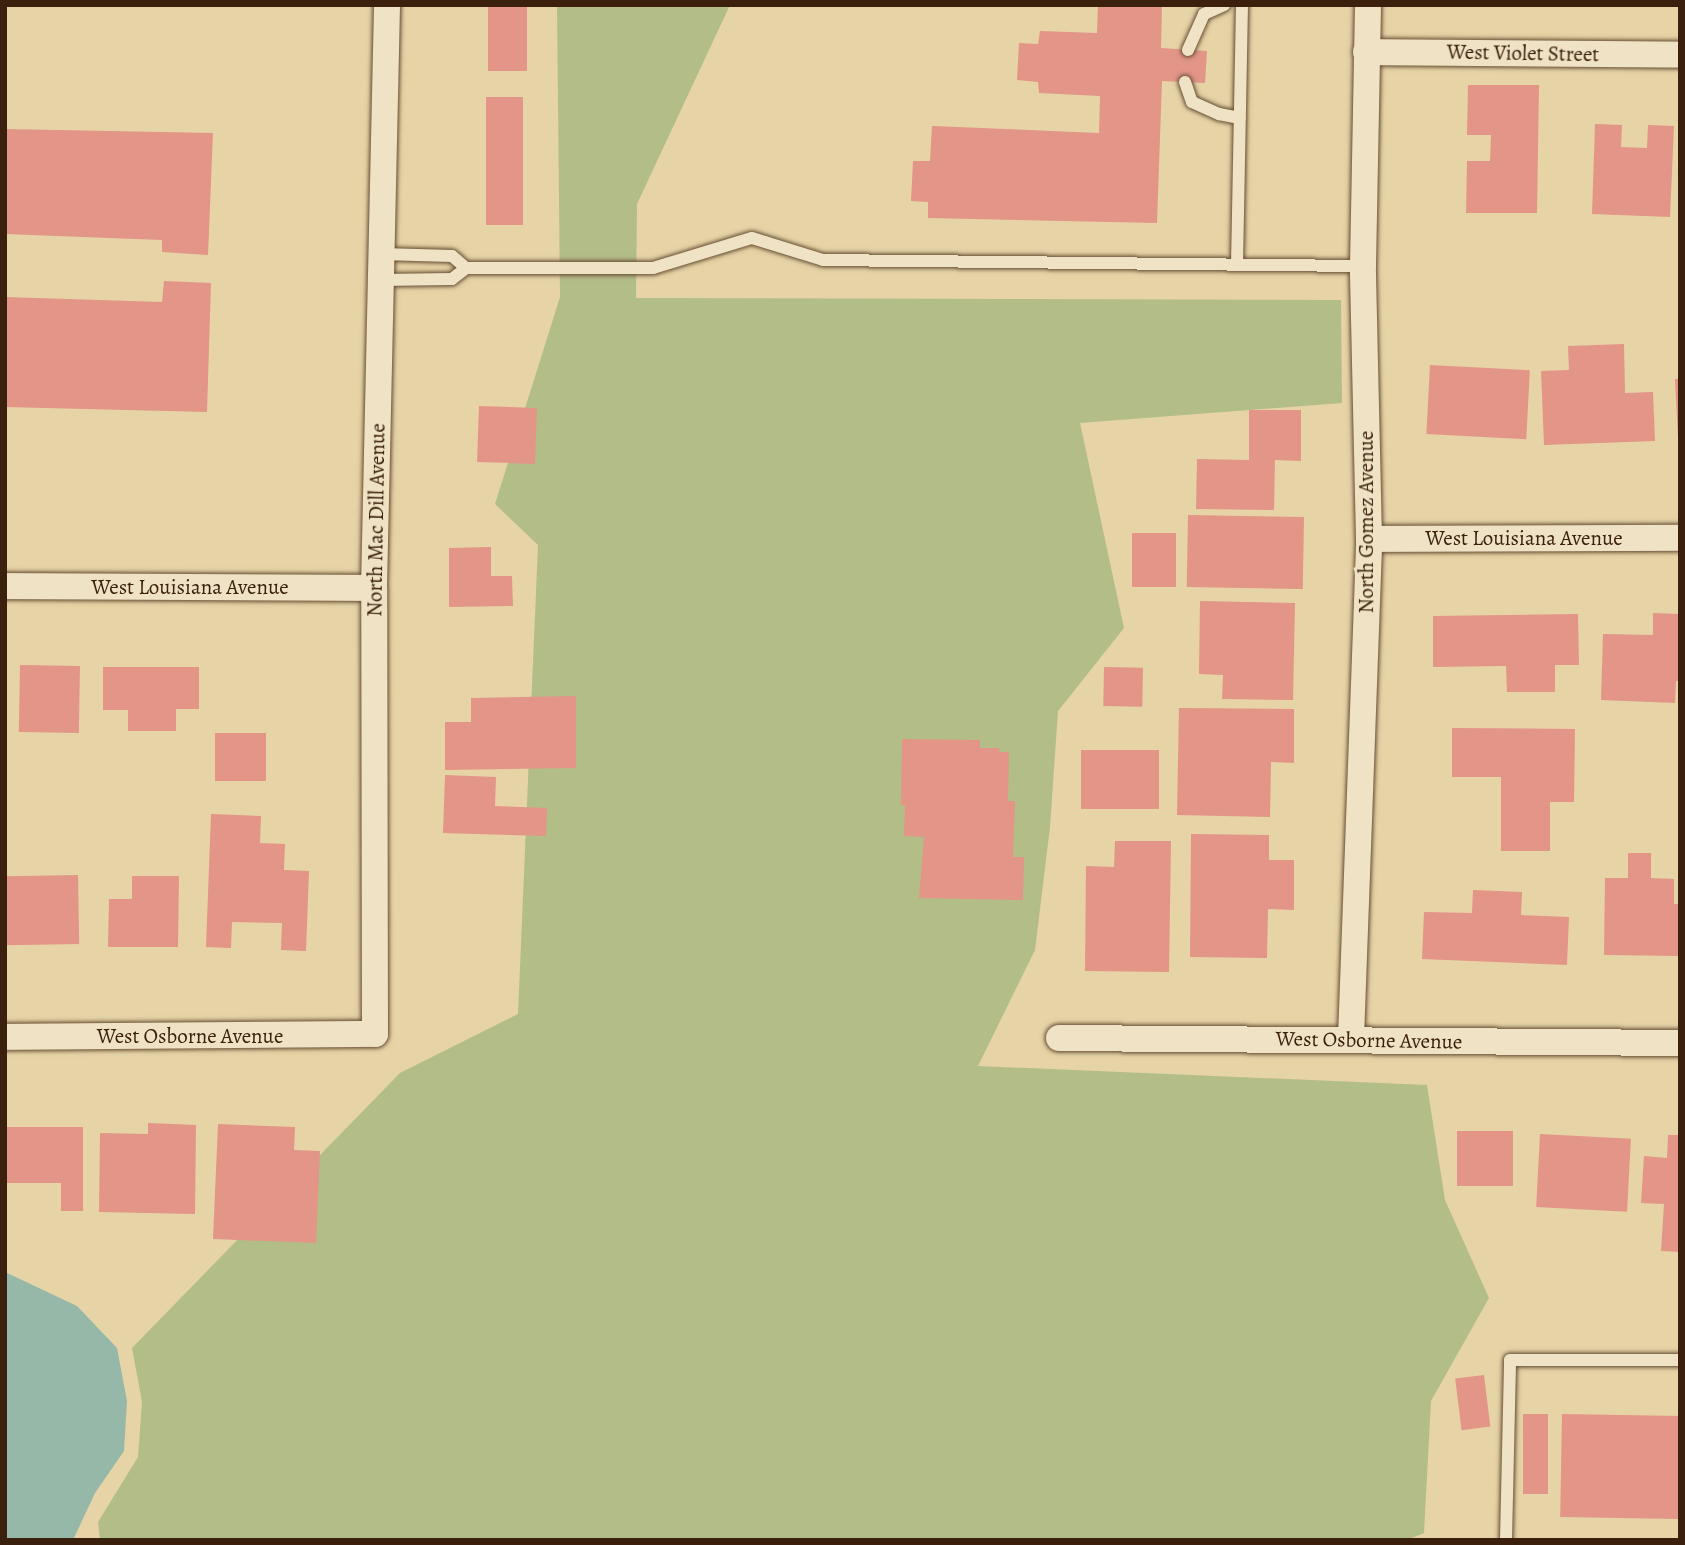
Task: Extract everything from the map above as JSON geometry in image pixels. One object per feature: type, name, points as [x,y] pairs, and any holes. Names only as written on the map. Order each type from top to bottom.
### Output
[{"type":"street","name":"North Mac Dill Avenue","points":[[374,1034],[374,588],[387,5]]},
{"type":"street","name":"North Gomez Avenue","points":[[1350,1038],[1369,539],[1363,266],[1368,5]]},
{"type":"street","name":"West Violet Street","points":[[1366,52],[1680,55]]},
{"type":"street","name":"West Louisiana Avenue","points":[[1369,539],[1680,538]]},
{"type":"street","name":"West Louisiana Avenue","points":[[5,586],[374,588]]},
{"type":"street","name":"West Osborne Avenue","points":[[5,1037],[374,1034]]},
{"type":"street","name":"West Osborne Avenue","points":[[1059,1038],[1350,1038],[1680,1043]]},
{"type":"lane","points":[[1188,50],[1204,14],[1224,5]]},
{"type":"lane","points":[[1237,265],[1242,5]]},
{"type":"lane","points":[[1185,82],[1192,102],[1219,114],[1240,118]]},
{"type":"lane","points":[[381,267],[452,279],[466,268],[653,268],[752,237],[823,260],[1363,266]]},
{"type":"lane","points":[[381,267],[452,256],[466,268]]},
{"type":"lane","points":[[1506,1540],[1510,1360],[1680,1360]]},
{"type":"green space","points":[[557,5],[730,5],[637,204],[636,298],[1341,300],[1342,403],[1080,423],[1124,628],[1058,711],[1050,827],[1035,950],[978,1066],[1427,1085],[1445,1200],[1489,1298],[1431,1401],[1424,1533],[1407,1540],[100,1540],[98,1522],[138,1457],[142,1402],[132,1348],[400,1073],[518,1014],[538,545],[495,504],[560,297]]},
{"type":"shaded area","points":[[5,1272],[77,1306],[117,1348],[127,1401],[124,1451],[95,1493],[73,1540],[5,1540]]},
{"type":"building","points":[[488,5],[527,5],[527,71],[488,71]]},
{"type":"building","points":[[1098,5],[1162,5],[1161,48],[1207,51],[1205,83],[1162,81],[1157,223],[928,218],[928,202],[911,201],[913,161],[930,161],[932,126],[1099,133],[1100,96],[1039,93],[1038,82],[1017,80],[1019,43],[1038,44],[1040,31],[1097,33]]},
{"type":"building","points":[[1468,85],[1539,85],[1537,213],[1466,213],[1467,161],[1490,161],[1491,135],[1467,135]]},
{"type":"building","points":[[486,97],[523,97],[523,225],[486,225]]},
{"type":"building","points":[[1595,124],[1622,125],[1621,147],[1647,148],[1648,125],[1674,126],[1670,217],[1592,214]]},
{"type":"building","points":[[5,129],[213,133],[208,255],[162,252],[162,240],[5,234]]},
{"type":"building","points":[[164,281],[211,283],[207,412],[5,407],[5,297],[162,302]]},
{"type":"building","points":[[1624,344],[1625,393],[1653,392],[1655,441],[1544,445],[1541,371],[1569,370],[1568,346]]},
{"type":"building","points":[[1430,365],[1530,370],[1526,439],[1426,434]]},
{"type":"building","points":[[1675,379],[1680,379],[1680,438],[1678,438]]},
{"type":"building","points":[[479,406],[537,408],[535,464],[477,462]]},
{"type":"building","points":[[1249,410],[1301,410],[1301,461],[1275,460],[1274,510],[1196,509],[1197,459],[1249,460]]},
{"type":"building","points":[[1188,515],[1304,517],[1303,589],[1187,587]]},
{"type":"building","points":[[1132,533],[1176,533],[1176,587],[1132,587]]},
{"type":"building","points":[[491,547],[491,576],[512,576],[513,606],[449,607],[449,548]]},
{"type":"building","points":[[1200,601],[1295,603],[1293,700],[1222,699],[1223,675],[1199,674]]},
{"type":"building","points":[[1653,613],[1680,614],[1680,681],[1676,681],[1675,703],[1601,700],[1603,634],[1653,635]]},
{"type":"building","points":[[1578,614],[1579,665],[1555,665],[1555,692],[1507,692],[1506,666],[1433,667],[1433,616]]},
{"type":"building","points":[[20,665],[80,666],[79,733],[19,732]]},
{"type":"building","points":[[103,667],[199,667],[199,709],[176,709],[176,731],[128,731],[128,710],[103,710]]},
{"type":"building","points":[[1104,667],[1143,668],[1142,707],[1103,706]]},
{"type":"building","points":[[576,696],[576,768],[445,770],[445,722],[471,722],[471,698]]},
{"type":"building","points":[[1179,708],[1294,709],[1294,763],[1271,762],[1270,817],[1177,815]]},
{"type":"building","points":[[1452,728],[1575,729],[1574,802],[1550,802],[1550,851],[1501,851],[1501,777],[1452,777]]},
{"type":"building","points":[[215,733],[266,733],[266,781],[215,781]]},
{"type":"building","points":[[902,739],[980,740],[980,748],[1000,748],[999,752],[1009,752],[1008,801],[1015,801],[1013,857],[1024,857],[1023,900],[919,898],[924,837],[904,836],[905,805],[901,805]]},
{"type":"building","points":[[1081,750],[1159,750],[1159,809],[1081,809]]},
{"type":"building","points":[[445,775],[496,777],[495,806],[547,808],[546,836],[443,833]]},
{"type":"building","points":[[211,814],[261,816],[260,843],[285,844],[284,870],[309,871],[306,951],[281,950],[282,923],[232,922],[231,948],[206,947]]},
{"type":"building","points":[[1191,834],[1269,835],[1269,860],[1294,860],[1294,910],[1268,909],[1267,958],[1190,957]]},
{"type":"building","points":[[1115,841],[1171,841],[1169,972],[1085,971],[1086,866],[1114,867]]},
{"type":"building","points":[[1628,853],[1651,853],[1651,878],[1674,879],[1674,904],[1680,904],[1680,956],[1604,955],[1605,878],[1628,878]]},
{"type":"building","points":[[78,875],[79,944],[6,945],[5,876]]},
{"type":"building","points":[[132,876],[179,876],[178,947],[108,947],[109,899],[132,899]]},
{"type":"building","points":[[1473,890],[1522,892],[1521,915],[1569,917],[1567,965],[1422,959],[1424,912],[1472,913]]},
{"type":"building","points":[[148,1123],[196,1125],[195,1214],[99,1212],[100,1133],[148,1134]]},
{"type":"building","points":[[218,1124],[295,1127],[294,1150],[320,1151],[316,1243],[213,1239]]},
{"type":"building","points":[[5,1127],[83,1127],[83,1211],[61,1211],[61,1183],[5,1183]]},
{"type":"building","points":[[1457,1131],[1513,1131],[1513,1186],[1457,1186]]},
{"type":"building","points":[[1540,1134],[1631,1139],[1627,1212],[1536,1207]]},
{"type":"building","points":[[1668,1135],[1680,1135],[1680,1252],[1661,1251],[1664,1204],[1641,1203],[1644,1156],[1667,1158]]},
{"type":"building","points":[[1484,1375],[1490,1427],[1462,1430],[1455,1379]]},
{"type":"building","points":[[1523,1414],[1548,1414],[1548,1494],[1523,1494]]},
{"type":"building","points":[[1562,1414],[1680,1416],[1678,1519],[1560,1517]]}]
